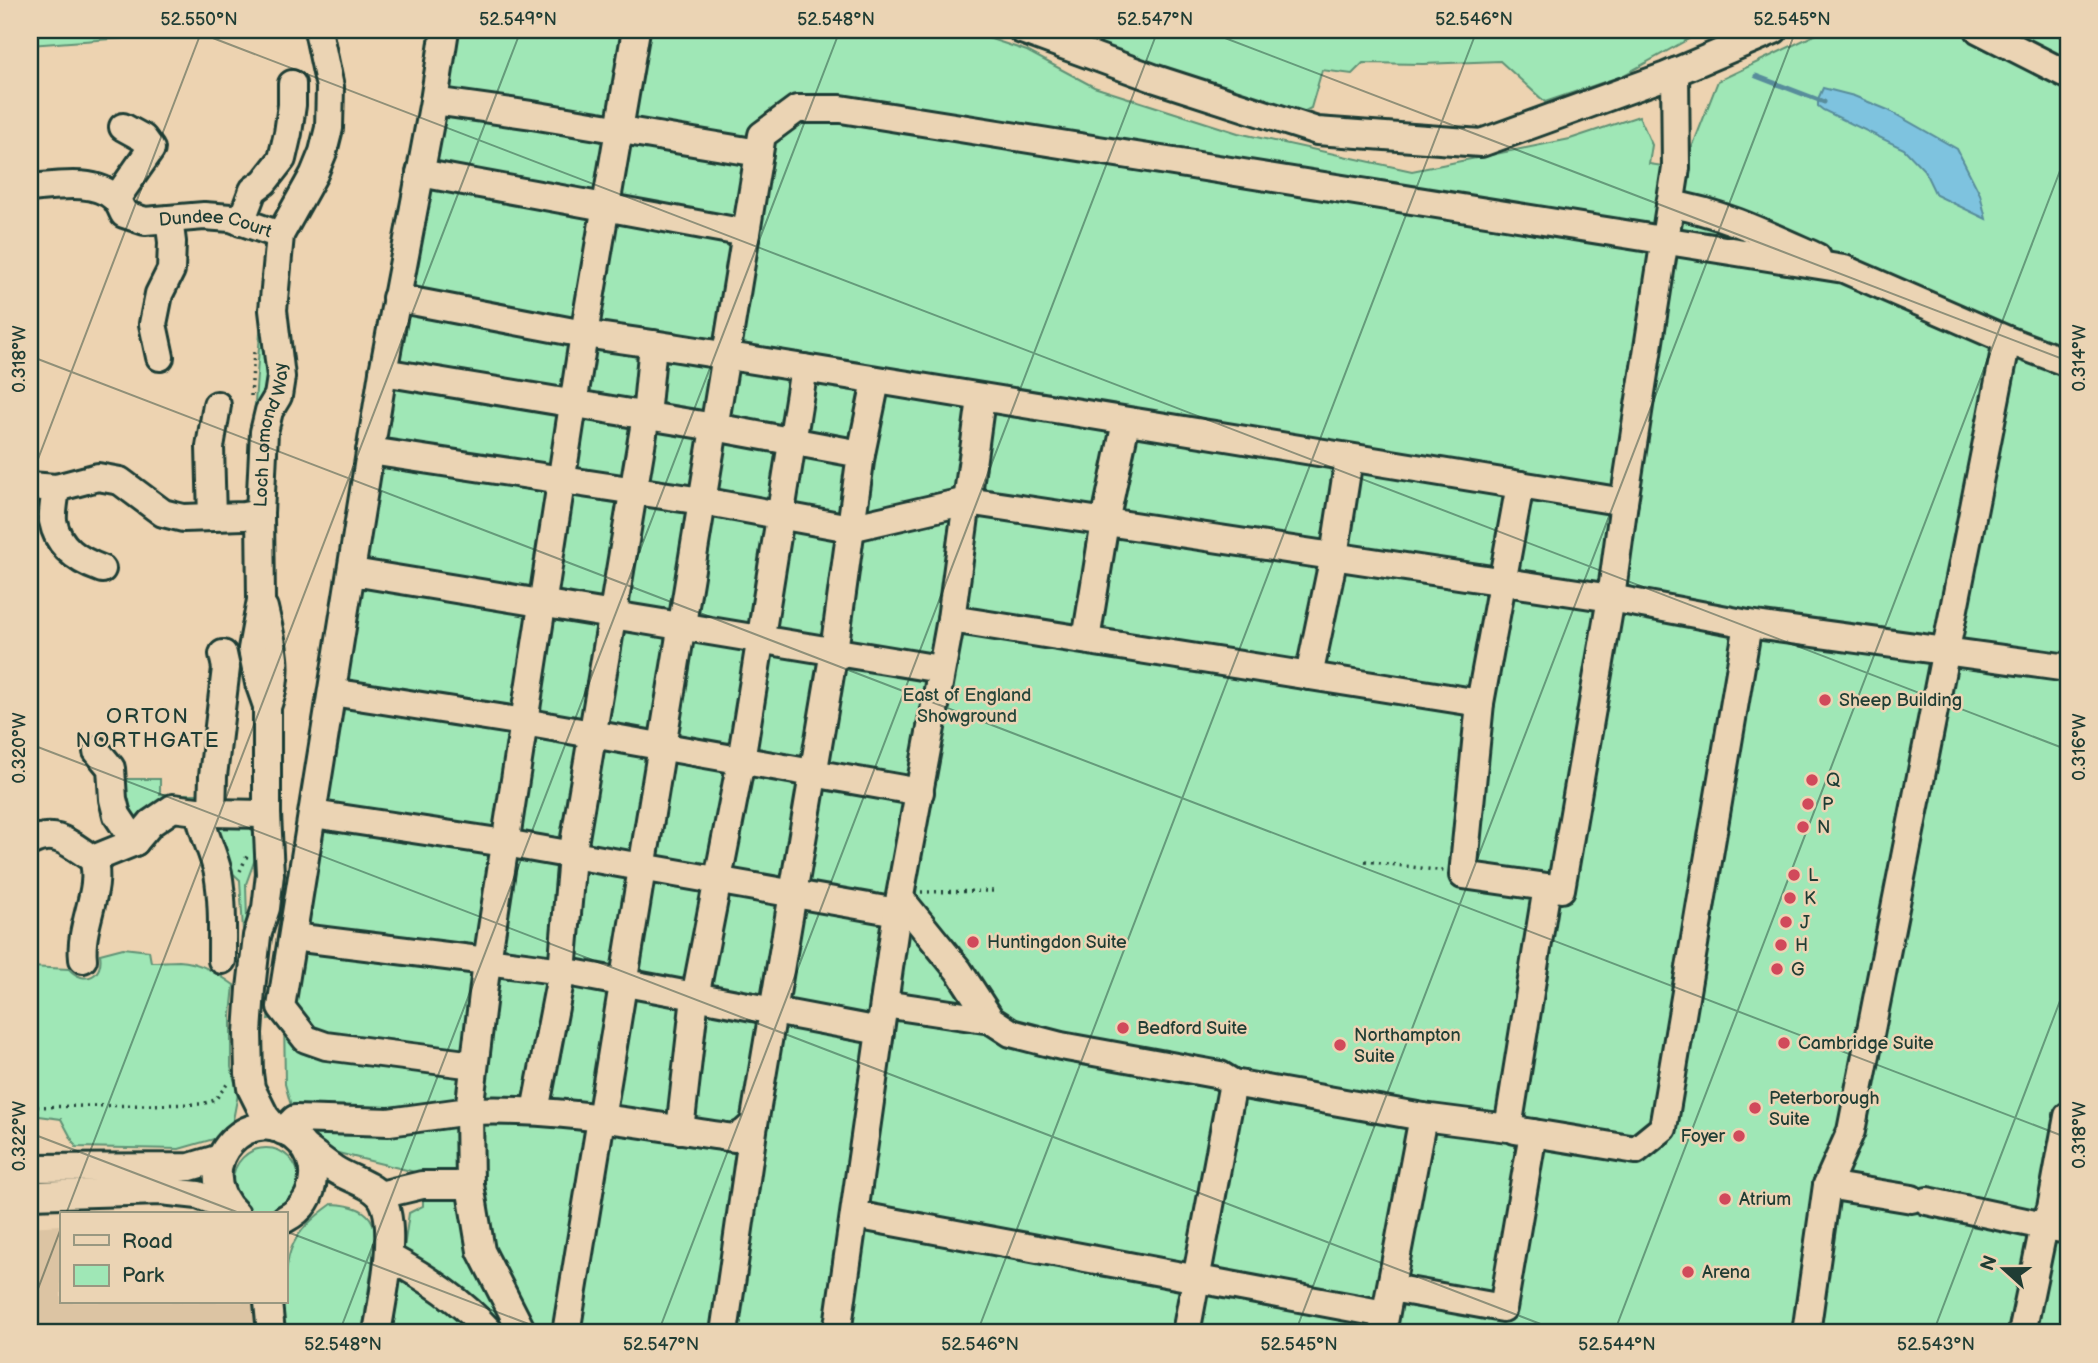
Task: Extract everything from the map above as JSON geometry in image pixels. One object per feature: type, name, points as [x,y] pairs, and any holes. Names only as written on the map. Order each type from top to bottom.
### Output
[{"type":"street","name":"Loch Lomond Way","points":[[238,1135],[251,1088],[248,1033],[257,936],[266,908],[270,874],[267,706],[252,649],[261,600],[260,513],[264,432],[269,411],[278,396],[281,377],[274,310],[280,235],[314,174],[329,128],[330,87],[318,30]]},
{"type":"street","points":[[445,30],[383,372],[281,1007],[306,1039],[326,1046],[474,1065]]},
{"type":"street","points":[[523,1333],[481,1251],[470,1185],[469,1111],[487,961],[542,603],[584,334],[636,30]]},
{"type":"street","points":[[1022,30],[1156,79],[1317,131],[1467,142],[1481,142],[1675,72],[1774,30]]},
{"type":"street","points":[[1979,30],[2068,75]]},
{"type":"street","points":[[1520,485],[1480,703],[1463,875],[1561,889],[1611,598],[1676,168],[1675,72]]},
{"type":"street","points":[[241,222],[253,190],[264,182],[282,159],[288,133],[292,84]]},
{"type":"street","points":[[433,101],[760,153]]},
{"type":"street","points":[[566,1333],[762,135],[797,109],[841,110],[1844,270]]},
{"type":"street","points":[[116,199],[151,149],[143,138],[124,127]]},
{"type":"street","points":[[420,173],[746,233]]},
{"type":"street","name":"Dundee Court","points":[[30,188],[95,187],[116,199],[124,214],[145,221],[204,215],[231,218],[280,235]]},
{"type":"street","points":[[1670,204],[1724,219],[1783,242],[2007,340],[2068,363]]},
{"type":"street","points":[[160,357],[153,324],[159,294],[171,270],[169,219]]},
{"type":"street","points":[[396,298],[584,334],[1624,502]]},
{"type":"street","points":[[1806,1333],[1827,1185],[1851,1131],[2007,340]]},
{"type":"street","points":[[536,1111],[562,971],[572,856],[646,416],[653,344]]},
{"type":"street","points":[[680,1130],[695,997],[741,761],[804,368]]},
{"type":"street","points":[[383,372],[714,426],[861,454]]},
{"type":"street","points":[[724,1333],[746,1140],[773,1011],[834,651],[861,454],[876,381]]},
{"type":"street","points":[[837,1333],[899,905],[951,619],[981,399]]},
{"type":"street","points":[[212,517],[210,447],[217,405]]},
{"type":"street","points":[[1086,640],[1105,522],[1126,422]]},
{"type":"street","points":[[370,451],[702,501],[850,528],[967,501],[1611,598],[1748,624],[2068,668]]},
{"type":"street","points":[[1309,676],[1334,556],[1349,458]]},
{"type":"street","points":[[30,486],[56,488],[98,477],[120,481],[163,513],[183,518],[260,513]]},
{"type":"street","points":[[56,488],[53,521],[64,546],[81,562],[102,569]]},
{"type":"street","points":[[351,574],[365,574],[682,625],[940,669]]},
{"type":"street","points":[[951,619],[1480,703]]},
{"type":"street","points":[[313,814],[505,843],[792,894],[899,905],[959,971],[991,1020],[1011,1033],[1061,1046],[1220,1075],[1233,1083],[1423,1117],[1636,1150],[1663,1128],[1748,624]]},
{"type":"street","points":[[222,960],[222,901],[211,847],[204,836],[226,668],[223,654]]},
{"type":"street","points":[[332,692],[524,722],[920,792]]},
{"type":"street","points":[[97,751],[111,768],[117,815],[135,842]]},
{"type":"street","points":[[93,859],[135,842],[151,823],[173,808],[267,814]]},
{"type":"street","points":[[30,842],[39,837],[57,836],[93,859],[97,873],[85,924],[83,959]]},
{"type":"street","points":[[855,1215],[1386,1312],[1503,1308],[1547,887]]},
{"type":"street","points":[[293,937],[562,971],[880,1031]]},
{"type":"street","points":[[884,1004],[991,1020]]},
{"type":"street","points":[[1186,1333],[1233,1083]]},
{"type":"street","name":"Loch Lomond Way","points":[[251,1088],[265,1116],[279,1129]]},
{"type":"street","points":[[279,1129],[295,1119],[389,1122],[469,1111],[513,1109],[601,1118],[746,1140]]},
{"type":"street","points":[[2022,1333],[2056,1228],[2051,1208],[2068,1116]]},
{"type":"street","points":[[1386,1312],[1423,1117]]},
{"type":"street","points":[[232,1210],[219,1191],[216,1175],[219,1158],[227,1145],[238,1135],[262,1127],[279,1129],[297,1139],[311,1160],[314,1174],[312,1189],[291,1216]]},
{"type":"street","points":[[304,1147],[356,1182],[368,1186],[380,1195],[386,1207],[389,1257],[377,1333]]},
{"type":"street","points":[[30,1168],[190,1167],[219,1158]]},
{"type":"street","points":[[291,1216],[332,1189],[356,1182]]},
{"type":"street","points":[[380,1195],[422,1185],[470,1185]]},
{"type":"street","points":[[1827,1185],[1920,1200],[2056,1228]]},
{"type":"street","points":[[30,1195],[161,1191],[198,1195],[232,1210]]},
{"type":"street","points":[[389,1257],[413,1270],[469,1310],[491,1333]]},
{"type":"street","points":[[268,1304],[271,1333]]},
{"type":"path","points":[[1365,861],[1387,862],[1463,875]]},
{"type":"path","points":[[899,905],[912,893],[993,891]]},
{"type":"shaded area","points":[[60,1225],[60,1304],[257,1304],[259,1333],[30,1333],[30,1227]]},
{"type":"green space","points":[[30,30],[233,30],[30,45]]},
{"type":"green space","name":"East of England Showground","points":[[424,30],[964,30],[1027,51],[1094,87],[1238,133],[1412,171],[1570,139],[1639,116],[1652,145],[1649,164],[1676,168],[1686,163],[1718,81],[1825,30],[2048,30],[2068,41],[2068,1333],[392,1333],[409,1213],[423,1206],[423,1174],[334,1152],[295,1120],[285,1084],[284,1017],[268,1019],[378,403],[414,155],[429,31]]},
{"type":"green space","points":[[1030,30],[1726,30],[1716,34],[1691,32],[1694,36],[1622,76],[1545,102],[1500,61],[1363,63],[1352,74],[1322,70],[1311,108],[1286,121]]},
{"type":"green space","points":[[266,248],[271,381],[248,502]]},
{"type":"green space","points":[[121,779],[160,779],[160,794],[201,794],[199,805],[135,829],[123,812]]},
{"type":"green space","points":[[211,822],[246,823],[258,837],[255,859],[246,884],[248,959],[239,1056],[235,1053],[238,988],[244,947],[240,880],[227,868]]},
{"type":"green space","points":[[123,948],[149,951],[151,962],[194,963],[215,972],[234,985],[231,1067],[238,1094],[233,1120],[221,1137],[179,1149],[76,1147],[61,1119],[32,1115],[30,1117],[30,967],[69,969],[87,978],[99,968],[100,954]]},
{"type":"green space","points":[[253,1150],[279,1150],[297,1168],[297,1194],[279,1212],[253,1212],[235,1194],[235,1168]]},
{"type":"green space","points":[[332,1204],[349,1206],[369,1216],[373,1225],[375,1246],[362,1333],[280,1333],[280,1304],[287,1304],[289,1256],[299,1235]]},
{"type":"water","points":[[1823,88],[1854,96],[1888,110],[1957,149],[1980,194],[1986,219],[1936,195],[1924,170],[1904,149],[1818,106]]},
{"type":"waterway","points":[[1756,76],[1824,102]]},
{"type":"place","name":"Sheep Building","points":[[1825,700]]},
{"type":"place","name":"Q","points":[[1812,780]]},
{"type":"place","name":"P","points":[[1808,804]]},
{"type":"place","name":"N","points":[[1803,827]]},
{"type":"place","name":"L","points":[[1794,875]]},
{"type":"place","name":"K","points":[[1790,898]]},
{"type":"place","name":"J","points":[[1786,922]]},
{"type":"place","name":"Huntingdon Suite","points":[[973,942]]},
{"type":"place","name":"H","points":[[1781,945]]},
{"type":"place","name":"G","points":[[1777,969]]},
{"type":"place","name":"Bedford Suite","points":[[1123,1028]]},
{"type":"place","name":"Cambridge Suite","points":[[1784,1043]]},
{"type":"place","name":"Northampton Suite","points":[[1340,1045]]},
{"type":"place","name":"Peterborough Suite","points":[[1755,1108]]},
{"type":"place","name":"Foyer","points":[[1739,1136]]},
{"type":"place","name":"Atrium","points":[[1725,1199]]},
{"type":"place","name":"Arena","points":[[1688,1272]]},
{"type":"district","name":"ORTON NORTHGATE","points":[[148,728]]}]
